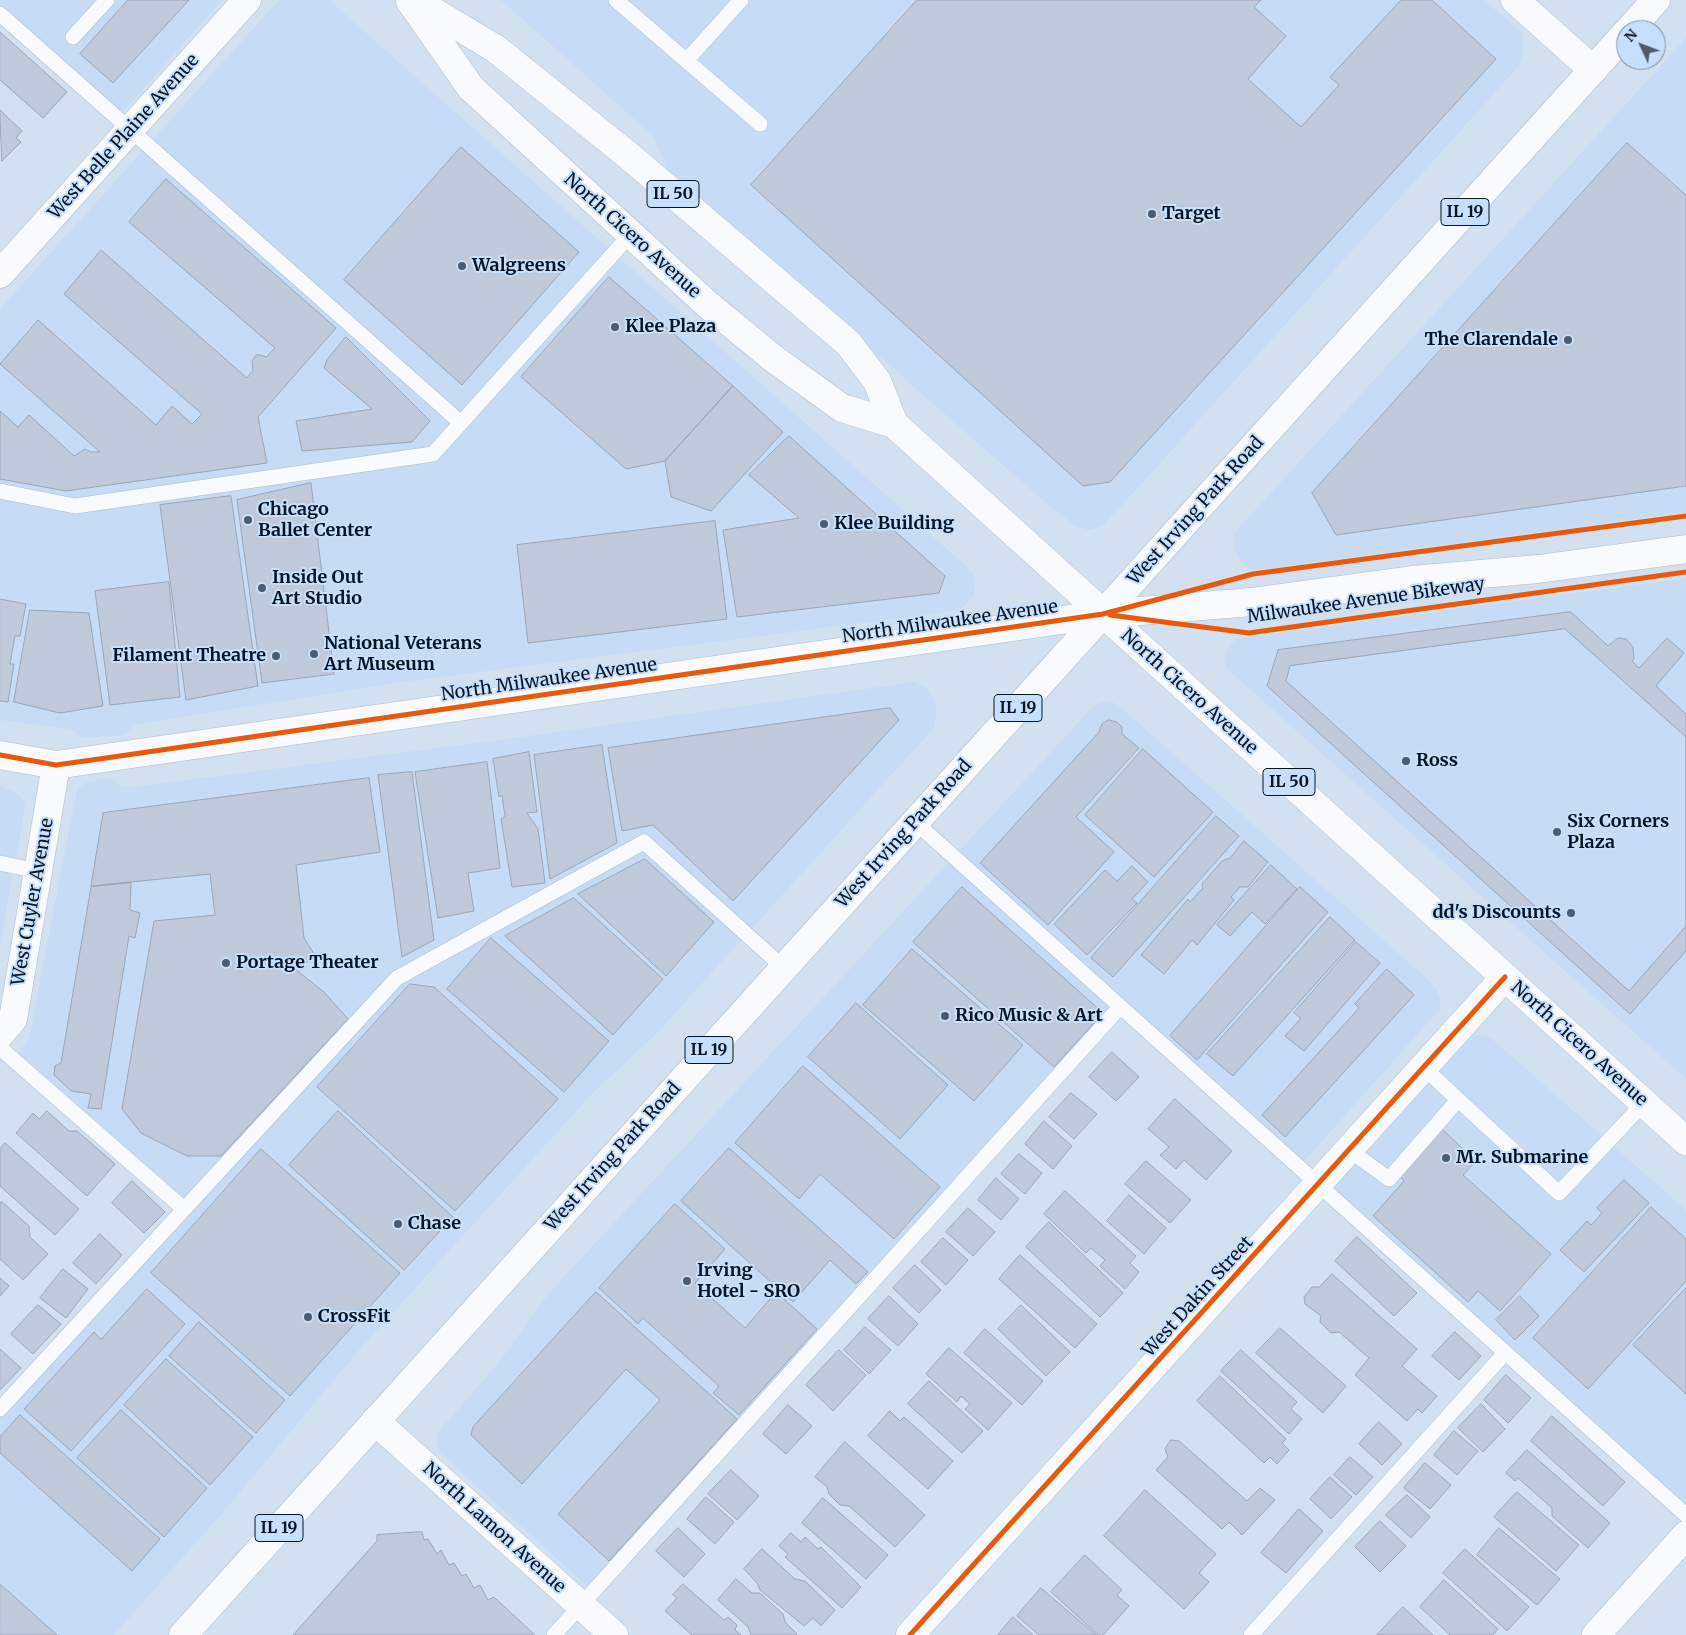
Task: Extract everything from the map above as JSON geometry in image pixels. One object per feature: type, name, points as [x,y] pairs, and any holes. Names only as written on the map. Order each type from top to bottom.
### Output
[{"type":"main road","name":"West Belle Plaine Avenue","points":[[0,274],[247,0]]},
{"type":"main road","name":"North Cicero Avenue","points":[[409,0],[471,88],[707,304],[774,359],[842,408],[894,424],[1686,1141]]},
{"type":"main road","name":"North Cicero Avenue","points":[[414,0],[496,49],[629,156],[848,343],[877,381],[894,424]]},
{"type":"main road","points":[[1515,0],[1593,70]]},
{"type":"main road","points":[[1638,20],[1656,0]]},
{"type":"main road","name":"West Irving Park Road","points":[[183,1635],[1616,44]]},
{"type":"main road","name":"North Milwaukee Avenue","points":[[0,755],[56,765],[1103,614],[1251,602],[1412,580],[1538,569],[1686,549]]},
{"type":"main road","name":"West Cuyler Avenue","points":[[0,1034],[13,1019],[56,765]]},
{"type":"main road","name":"West Dakin Street","points":[[910,1635],[1505,977]]},
{"type":"main road","name":"North Lamon Avenue","points":[[375,1421],[614,1635]]},
{"type":"main road","points":[[1596,1635],[1686,1535]]},
{"type":"lane","points":[[73,37],[107,0]]},
{"type":"lane","points":[[616,0],[760,124]]},
{"type":"lane","points":[[686,61],[740,0]]},
{"type":"lane","points":[[0,14],[461,423]]},
{"type":"lane","points":[[0,491],[75,506],[433,454],[630,235]]},
{"type":"lane","points":[[915,822],[1686,1516]]},
{"type":"lane","points":[[0,1409],[397,978],[644,842],[784,968]]},
{"type":"lane","points":[[0,863],[38,871]]},
{"type":"lane","points":[[554,1635],[1120,1007]]},
{"type":"lane","points":[[0,1048],[184,1209]]},
{"type":"lane","points":[[1424,1068],[1559,1193],[1644,1103]]},
{"type":"lane","points":[[1349,1150],[1389,1179],[1458,1100]]},
{"type":"lane","points":[[1251,1635],[1505,1353]]},
{"type":"shaded area","points":[[0,0],[222,0],[117,118],[0,16]]},
{"type":"shaded area","points":[[279,0],[329,0],[965,565],[973,574],[974,596],[962,608],[940,613],[394,683],[134,725],[124,735],[83,738],[70,729],[0,720],[0,309]]},
{"type":"shaded area","points":[[501,0],[1484,0],[1522,33],[1524,49],[1519,66],[1124,503],[1101,527],[1089,530],[1076,526],[1054,510],[669,172],[653,136]]},
{"type":"shaded area","name":"The Clarendale","points":[[1686,38],[1686,512],[1265,569],[1253,570],[1245,565],[1237,557],[1234,547],[1234,537],[1238,529],[1657,70],[1666,70],[1666,60]]},
{"type":"shaded area","name":"Six Corners Plaza","points":[[1686,578],[1686,1079],[1226,668],[1224,662],[1229,646],[1237,639],[1248,637]]},
{"type":"shaded area","points":[[914,682],[925,687],[932,696],[937,711],[934,728],[657,1033],[591,1095],[360,1349],[231,1503],[114,1635],[0,1635],[0,1405],[176,1208],[11,1062],[29,1038],[77,790],[85,783],[100,779],[111,779],[124,788],[500,740]]},
{"type":"shaded area","points":[[1110,701],[1118,705],[1432,983],[1440,996],[1440,1009],[1299,1167],[1120,1007],[599,1597],[437,1450],[438,1435],[444,1425],[497,1365],[548,1294],[1089,711],[1099,703]]},
{"type":"shaded area","points":[[0,786],[16,793],[26,803],[0,944]]},
{"type":"shaded area","points":[[1478,1035],[1491,1038],[1686,1210],[1686,1503],[1680,1510],[1327,1193],[1471,1037]]},
{"type":"building","points":[[128,0],[189,0],[113,83],[80,54]]},
{"type":"building","points":[[917,0],[1261,0],[1254,7],[1286,36],[1248,79],[1301,127],[1339,85],[1330,77],[1401,0],[1432,0],[1496,59],[1110,482],[1083,486],[751,185]]},
{"type":"building","points":[[0,32],[67,92],[43,118],[0,80]]},
{"type":"building","points":[[0,110],[22,131],[16,138],[21,142],[2,161]]},
{"type":"building","name":"The Clarendale","points":[[1627,143],[1686,195],[1686,486],[1336,535],[1312,493]]},
{"type":"building","name":"Walgreens","points":[[461,147],[579,252],[462,385],[344,280]]},
{"type":"building","points":[[166,179],[336,328],[258,417],[267,463],[66,491],[0,479],[0,411],[18,427],[29,415],[74,456],[85,449],[91,452],[100,452],[0,364],[38,320],[156,425],[172,406],[192,424],[202,414],[64,294],[101,250],[247,378],[253,370],[252,361],[257,354],[266,357],[275,348],[129,222]]},
{"type":"building","name":"Klee Plaza","points":[[609,277],[733,386],[665,461],[626,469],[521,377]]},
{"type":"building","points":[[346,337],[430,421],[412,442],[302,451],[296,421],[372,409],[324,368],[327,360]]},
{"type":"building","points":[[733,386],[783,432],[711,511],[671,497],[665,461]]},
{"type":"building","name":"Klee Building","points":[[789,436],[945,576],[939,593],[737,617],[723,530],[799,518],[749,475]]},
{"type":"building","points":[[311,483],[334,674],[262,683],[237,500]]},
{"type":"building","points":[[231,496],[258,686],[186,700],[160,505]]},
{"type":"building","points":[[715,521],[727,619],[528,643],[517,545]]},
{"type":"building","points":[[169,582],[180,697],[110,705],[95,591]]},
{"type":"building","points":[[0,599],[26,604],[20,636],[15,636],[10,664],[14,664],[8,702],[0,701]]},
{"type":"building","points":[[30,610],[89,613],[103,706],[60,713],[14,702]]},
{"type":"building","name":"Six Corners Plaza","points":[[1571,612],[1608,646],[1618,638],[1626,639],[1633,647],[1634,659],[1632,661],[1639,668],[1667,638],[1684,653],[1656,686],[1686,714],[1686,951],[1630,1014],[1267,686],[1278,650]]},
{"type":"building","name":"Six Corners Plaza","points":[[1565,629],[1686,737],[1686,926],[1629,991],[1286,681],[1290,666]]},
{"type":"building","points":[[890,708],[899,720],[733,901],[653,825],[622,831],[608,748]]},
{"type":"building","points":[[1109,720],[1117,722],[1122,727],[1122,734],[1139,748],[1076,817],[1114,852],[1048,925],[980,863],[1099,732],[1102,724]]},
{"type":"building","points":[[602,745],[617,843],[550,879],[534,755]]},
{"type":"building","points":[[1143,749],[1213,812],[1154,877],[1085,815]]},
{"type":"building","points":[[529,752],[537,812],[527,813],[538,829],[545,883],[512,887],[501,819],[505,816],[502,795],[499,797],[493,759]]},
{"type":"building","points":[[487,762],[500,868],[468,873],[474,911],[438,918],[415,772]]},
{"type":"building","points":[[412,772],[434,940],[402,957],[378,775]]},
{"type":"building","name":"Portage Theater","points":[[369,778],[380,852],[296,865],[304,938],[316,957],[295,969],[324,992],[348,1019],[221,1156],[187,1156],[141,1133],[122,1109],[154,921],[215,915],[210,874],[91,886],[103,813]]},
{"type":"building","points":[[1216,816],[1239,836],[1113,977],[1091,958]]},
{"type":"building","points":[[1244,841],[1268,862],[1248,887],[1240,887],[1231,897],[1234,900],[1197,945],[1192,940],[1164,974],[1141,955],[1188,899],[1190,902],[1203,888],[1202,884],[1222,861],[1230,858]]},
{"type":"building","points":[[645,859],[714,922],[666,976],[578,894]]},
{"type":"building","points":[[1271,865],[1297,889],[1265,924],[1252,912],[1230,936],[1217,925]]},
{"type":"building","points":[[1132,866],[1148,882],[1132,899],[1137,903],[1087,955],[1054,924],[1105,870],[1117,881]]},
{"type":"building","points":[[131,883],[130,910],[140,913],[135,938],[129,936],[101,1109],[88,1108],[91,1094],[71,1091],[54,1075],[55,1066],[61,1063],[91,887]]},
{"type":"building","points":[[962,887],[1103,1013],[1054,1067],[913,942]]},
{"type":"building","points":[[1300,887],[1328,912],[1197,1060],[1170,1036]]},
{"type":"building","points":[[574,898],[663,979],[613,1035],[505,936]]},
{"type":"building","points":[[1330,917],[1355,940],[1233,1076],[1207,1054]]},
{"type":"building","points":[[491,938],[609,1041],[564,1092],[447,989]]},
{"type":"building","points":[[1356,942],[1380,963],[1304,1051],[1285,1036],[1301,1018],[1294,1013]]},
{"type":"building","points":[[912,949],[1023,1045],[974,1101],[863,1005]]},
{"type":"building","points":[[1387,969],[1414,995],[1285,1137],[1262,1115],[1359,1008],[1355,1004]]},
{"type":"building","points":[[410,984],[434,987],[558,1099],[455,1211],[317,1087]]},
{"type":"building","points":[[856,1003],[948,1085],[900,1139],[808,1057]]},
{"type":"building","points":[[1112,1052],[1139,1077],[1116,1101],[1089,1077]]},
{"type":"building","points":[[803,1066],[940,1187],[894,1239],[820,1174],[799,1199],[735,1143]]},
{"type":"building","points":[[1071,1093],[1097,1114],[1074,1139],[1049,1117]]},
{"type":"building","points":[[1175,1099],[1232,1151],[1206,1180],[1184,1160],[1176,1169],[1160,1155],[1169,1147],[1148,1129]]},
{"type":"building","points":[[47,1111],[69,1131],[77,1131],[115,1164],[87,1196],[16,1133],[33,1113],[39,1119]]},
{"type":"building","points":[[338,1111],[453,1217],[404,1270],[289,1165]]},
{"type":"building","points":[[1044,1121],[1072,1146],[1053,1169],[1025,1144]]},
{"type":"building","points":[[1442,1129],[1476,1161],[1463,1175],[1551,1254],[1500,1311],[1478,1291],[1468,1302],[1373,1216],[1404,1181],[1400,1177]]},
{"type":"building","points":[[5,1143],[79,1209],[55,1235],[0,1186],[0,1149]]},
{"type":"building","points":[[729,1148],[868,1272],[856,1284],[830,1260],[793,1302],[681,1201]]},
{"type":"building","points":[[261,1149],[400,1273],[290,1396],[151,1273]]},
{"type":"building","points":[[1019,1154],[1042,1173],[1025,1194],[1001,1174]]},
{"type":"building","points":[[1146,1161],[1191,1200],[1170,1223],[1125,1184]]},
{"type":"building","points":[[996,1178],[1019,1199],[1001,1220],[978,1200]]},
{"type":"building","points":[[1624,1180],[1649,1203],[1584,1272],[1560,1250],[1587,1221],[1591,1225],[1602,1213],[1597,1208]]},
{"type":"building","points":[[132,1181],[165,1212],[144,1233],[112,1203]]},
{"type":"building","points":[[1065,1191],[1136,1256],[1130,1263],[1139,1272],[1125,1289],[1100,1266],[1105,1260],[1091,1248],[1086,1253],[1044,1214]]},
{"type":"building","points":[[1129,1195],[1166,1228],[1144,1254],[1107,1221]]},
{"type":"building","points":[[2,1202],[29,1226],[30,1237],[48,1254],[23,1280],[0,1259],[0,1203]]},
{"type":"building","points":[[675,1204],[725,1249],[695,1283],[745,1328],[776,1292],[817,1329],[739,1415],[713,1393],[719,1386],[643,1318],[638,1324],[599,1288]]},
{"type":"building","points":[[1651,1207],[1686,1239],[1686,1281],[1588,1389],[1533,1338]]},
{"type":"building","points":[[968,1208],[995,1232],[973,1256],[946,1232]]},
{"type":"building","points":[[1049,1222],[1123,1293],[1100,1317],[1026,1247]]},
{"type":"building","points":[[100,1234],[122,1255],[96,1284],[73,1263]]},
{"type":"building","points":[[1357,1237],[1417,1293],[1394,1316],[1335,1261]]},
{"type":"building","points":[[943,1238],[968,1260],[946,1285],[921,1262]]},
{"type":"building","points":[[1020,1255],[1097,1324],[1075,1348],[999,1279]]},
{"type":"building","points":[[915,1265],[941,1290],[919,1313],[893,1288]]},
{"type":"building","points":[[63,1269],[88,1289],[66,1318],[40,1298]]},
{"type":"building","points":[[1332,1274],[1417,1349],[1402,1366],[1437,1396],[1422,1413],[1418,1409],[1407,1421],[1355,1375],[1369,1358],[1339,1332],[1331,1333],[1320,1322],[1321,1316],[1305,1304],[1304,1297],[1312,1287],[1319,1287]]},
{"type":"building","points":[[0,1278],[9,1286],[0,1296]]},
{"type":"building","points":[[1686,1288],[1686,1394],[1633,1345]]},
{"type":"building","points":[[147,1289],[185,1324],[71,1451],[24,1409],[94,1332],[101,1339]]},
{"type":"building","points":[[596,1292],[737,1419],[609,1561],[558,1514],[660,1400],[626,1369],[522,1484],[471,1435],[473,1427]]},
{"type":"building","points":[[889,1296],[918,1324],[898,1346],[868,1319]]},
{"type":"building","points":[[1520,1296],[1539,1316],[1515,1340],[1496,1320]]},
{"type":"building","points":[[38,1305],[61,1324],[33,1354],[11,1334]]},
{"type":"building","points":[[1021,1305],[1070,1352],[1046,1376],[998,1329]]},
{"type":"building","points":[[199,1322],[285,1400],[256,1433],[169,1356]]},
{"type":"building","points":[[865,1327],[891,1350],[869,1374],[844,1350]]},
{"type":"building","points":[[1280,1328],[1346,1386],[1323,1413],[1256,1353]]},
{"type":"building","points":[[985,1329],[1043,1381],[1022,1405],[964,1353]]},
{"type":"building","points":[[1455,1332],[1481,1356],[1459,1380],[1432,1356]]},
{"type":"building","points":[[949,1348],[1012,1403],[988,1430],[965,1409],[970,1404],[961,1396],[957,1402],[926,1374]]},
{"type":"building","points":[[0,1349],[21,1368],[0,1390]]},
{"type":"building","points":[[839,1350],[866,1375],[833,1411],[806,1385]]},
{"type":"building","points":[[1241,1350],[1297,1402],[1291,1409],[1302,1419],[1289,1434],[1221,1371]]},
{"type":"building","points":[[166,1359],[253,1437],[210,1485],[124,1405]]},
{"type":"building","points":[[1506,1375],[1531,1398],[1508,1423],[1484,1400]]},
{"type":"building","points":[[1220,1376],[1286,1439],[1282,1443],[1289,1450],[1277,1464],[1270,1457],[1264,1463],[1197,1401]]},
{"type":"building","points":[[929,1381],[983,1431],[962,1453],[908,1404]]},
{"type":"building","points":[[1481,1404],[1505,1429],[1483,1452],[1458,1428]]},
{"type":"building","points":[[788,1405],[812,1426],[786,1454],[763,1434]]},
{"type":"building","points":[[121,1410],[207,1488],[164,1537],[77,1458]]},
{"type":"building","points":[[890,1411],[900,1421],[904,1417],[953,1461],[928,1489],[868,1436]]},
{"type":"building","points":[[20,1415],[160,1539],[132,1571],[0,1453],[0,1437]]},
{"type":"building","points":[[1552,1416],[1625,1482],[1603,1506],[1531,1441]]},
{"type":"building","points":[[1379,1422],[1402,1444],[1382,1465],[1359,1444]]},
{"type":"building","points":[[1454,1431],[1478,1451],[1457,1475],[1434,1455]]},
{"type":"building","points":[[1171,1440],[1179,1441],[1247,1501],[1260,1488],[1275,1500],[1242,1535],[1229,1522],[1222,1529],[1156,1470],[1168,1457],[1165,1449]]},
{"type":"building","points":[[845,1442],[925,1515],[895,1547],[849,1506],[840,1505],[829,1494],[827,1487],[815,1477]]},
{"type":"building","points":[[1527,1450],[1610,1523],[1588,1548],[1552,1516],[1552,1508],[1518,1478],[1515,1481],[1506,1473]]},
{"type":"building","points":[[1350,1457],[1373,1477],[1356,1495],[1334,1475]]},
{"type":"building","points":[[1425,1463],[1451,1485],[1430,1509],[1404,1488]]},
{"type":"building","points":[[731,1470],[759,1496],[737,1520],[708,1494]]},
{"type":"building","points":[[1330,1477],[1352,1497],[1331,1519],[1310,1499]]},
{"type":"building","points":[[1145,1490],[1216,1554],[1199,1573],[1209,1582],[1184,1609],[1104,1536]]},
{"type":"building","points":[[1517,1492],[1579,1545],[1556,1571],[1494,1517]]},
{"type":"building","points":[[1407,1495],[1430,1517],[1411,1538],[1386,1515]]},
{"type":"building","points":[[706,1497],[734,1522],[715,1544],[687,1519]]},
{"type":"building","points":[[823,1498],[888,1555],[866,1579],[802,1523]]},
{"type":"building","points":[[1299,1509],[1323,1531],[1286,1573],[1261,1553]]},
{"type":"building","points":[[1380,1521],[1406,1546],[1380,1572],[1355,1547]]},
{"type":"building","points":[[678,1528],[705,1554],[684,1577],[656,1551]]},
{"type":"building","points":[[1499,1528],[1560,1579],[1537,1605],[1477,1555]]},
{"type":"building","points":[[422,1532],[424,1540],[428,1539],[437,1554],[441,1550],[449,1565],[454,1563],[462,1576],[466,1574],[474,1588],[480,1585],[488,1600],[494,1597],[535,1635],[293,1635],[377,1541],[377,1535]]},
{"type":"building","points":[[791,1533],[801,1542],[805,1537],[818,1549],[821,1547],[861,1587],[842,1608],[785,1557],[788,1554],[779,1546]]},
{"type":"building","points":[[762,1549],[795,1579],[805,1581],[835,1610],[821,1626],[813,1618],[804,1626],[760,1590],[757,1583],[744,1569]]},
{"type":"building","points":[[1465,1549],[1529,1607],[1507,1631],[1443,1573]]},
{"type":"building","points":[[1085,1555],[1122,1590],[1117,1595],[1129,1606],[1103,1635],[1098,1635],[1051,1592]]},
{"type":"building","points":[[736,1579],[752,1593],[760,1593],[783,1614],[785,1622],[797,1634],[751,1635],[748,1627],[718,1600]]},
{"type":"building","points":[[1444,1580],[1498,1629],[1493,1635],[1450,1635],[1420,1607]]},
{"type":"building","points":[[0,1584],[57,1635],[0,1635]]},
{"type":"building","points":[[683,1584],[724,1620],[728,1617],[737,1625],[735,1630],[741,1635],[692,1635],[665,1611],[677,1598],[673,1595]]},
{"type":"building","points":[[1041,1588],[1096,1635],[1039,1635],[1017,1616]]},
{"type":"building","points":[[1403,1607],[1433,1635],[1377,1635]]},
{"type":"building","points":[[1013,1617],[1033,1635],[998,1635]]},
{"type":"cycle path","points":[[0,755],[56,765],[99,759],[1103,614],[1253,574],[1686,516]]},
{"type":"cycle path","name":"Milwaukee Avenue Bikeway","points":[[1110,615],[1249,633],[1686,572]]},
{"type":"cycle path","points":[[910,1635],[1505,977]]},
{"type":"place","name":"Target","points":[[1152,214]]},
{"type":"place","name":"Walgreens","points":[[462,266]]},
{"type":"place","name":"Klee Plaza","points":[[615,327]]},
{"type":"place","name":"The Clarendale","points":[[1568,340]]},
{"type":"place","name":"Chicago Ballet Center","points":[[248,520]]},
{"type":"place","name":"Klee Building","points":[[824,524]]},
{"type":"place","name":"Inside Out Art Studio","points":[[262,588]]},
{"type":"place","name":"National Veterans Art Museum","points":[[314,654]]},
{"type":"place","name":"Filament Theatre","points":[[276,656]]},
{"type":"place","name":"Ross","points":[[1406,761]]},
{"type":"place","name":"Six Corners Plaza","points":[[1557,832]]},
{"type":"place","name":"dd's Discounts","points":[[1571,913]]},
{"type":"place","name":"Portage Theater","points":[[226,963]]},
{"type":"place","name":"Rico Music & Art","points":[[945,1016]]},
{"type":"place","name":"Mr. Submarine","points":[[1446,1158]]},
{"type":"place","name":"Chase","points":[[398,1224]]},
{"type":"place","name":"Irving Hotel - SRO","points":[[687,1281]]},
{"type":"place","name":"CrossFit","points":[[308,1317]]}]
